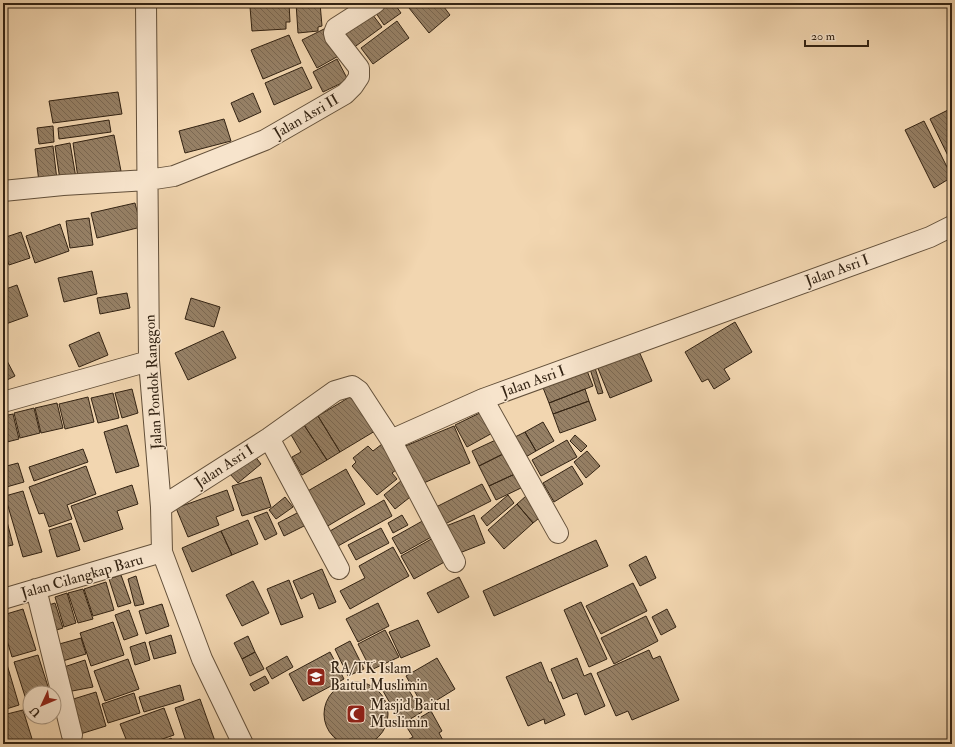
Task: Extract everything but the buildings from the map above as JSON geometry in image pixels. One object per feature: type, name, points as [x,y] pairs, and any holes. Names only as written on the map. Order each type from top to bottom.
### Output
[{"type":"street","name":"Jalan Pondok Ranggon","points":[[146,3],[149,361],[162,552],[202,659],[243,744]]},
{"type":"street","name":"Jalan Asri II","points":[[148,180],[174,176],[265,140],[345,94],[359,77],[359,68],[335,37],[334,33],[336,28],[375,3]]},
{"type":"street","points":[[3,191],[63,185],[148,180]]},
{"type":"street","name":"Jalan Asri I","points":[[160,507],[269,438],[335,391],[352,386],[359,391],[391,440],[483,399],[930,237],[952,226]]},
{"type":"street","points":[[3,402],[149,361]]},
{"type":"street","points":[[483,399],[558,534]]},
{"type":"street","points":[[269,438],[339,569]]},
{"type":"street","points":[[391,440],[455,562]]},
{"type":"street","name":"Jalan Cilangkap Baru","points":[[3,599],[162,552]]},
{"type":"street","points":[[36,589],[72,735]]},
{"type":"place","name":"RA/TK Islam Baitul Muslimin","points":[[316,677]]},
{"type":"place","name":"Masjid Baitul Muslimin","points":[[356,714]]}]
